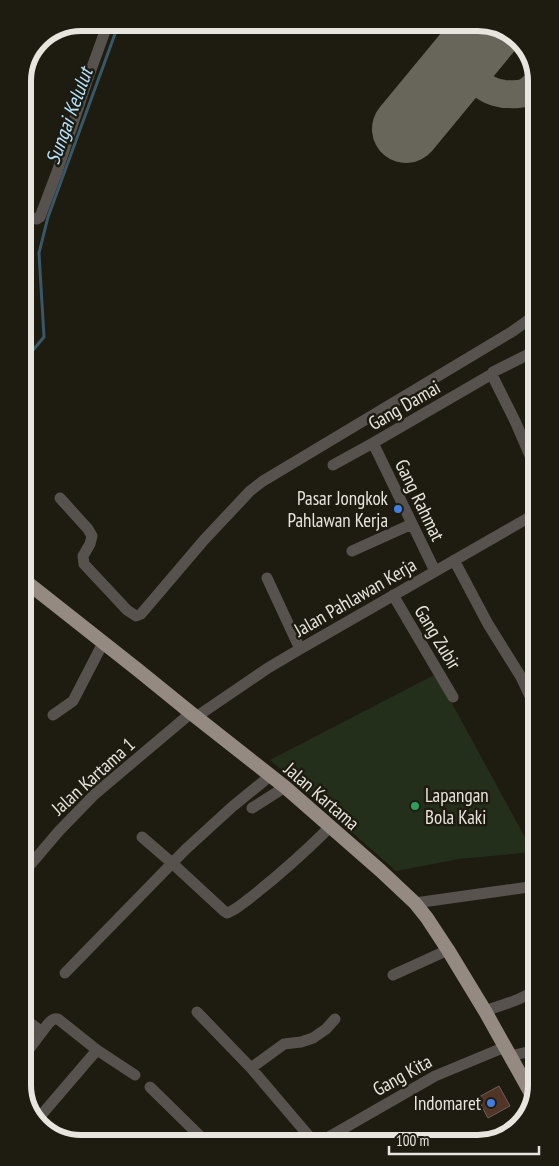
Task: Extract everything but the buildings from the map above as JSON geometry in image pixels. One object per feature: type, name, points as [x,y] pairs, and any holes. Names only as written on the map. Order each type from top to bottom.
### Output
[{"type":"main road","name":"Jalan Kartama","points":[[31,586],[285,787],[415,903],[448,950],[528,1088]]},
{"type":"street","points":[[31,217],[34,219],[40,217],[105,31]]},
{"type":"street","points":[[60,498],[92,536],[83,556],[84,564],[127,610],[136,616],[141,614],[204,540],[250,491],[263,481],[528,320]]},
{"type":"street","name":"Gang Damai","points":[[333,465],[374,443],[493,372],[528,355]]},
{"type":"street","points":[[492,374],[528,453]]},
{"type":"street","name":"Gang Rahmat","points":[[374,443],[435,571]]},
{"type":"street","name":"Jalan Pahlawan Kerja","points":[[193,715],[300,649],[528,518]]},
{"type":"street","points":[[352,552],[412,524]]},
{"type":"street","points":[[454,560],[488,624],[521,677],[528,692]]},
{"type":"street","points":[[267,578],[300,649]]},
{"type":"street","name":"Gang Zubir","points":[[393,595],[453,697]]},
{"type":"street","points":[[54,715],[72,700],[103,643]]},
{"type":"street","name":"Jalan Kartama 1","points":[[31,864],[59,831],[95,794],[193,715]]},
{"type":"street","points":[[65,973],[172,863],[232,807],[270,776]]},
{"type":"street","points":[[252,808],[285,787]]},
{"type":"street","points":[[142,837],[227,913],[263,888],[330,827]]},
{"type":"street","points":[[415,903],[528,887]]},
{"type":"street","points":[[393,975],[448,950]]},
{"type":"street","points":[[485,1011],[528,995]]},
{"type":"street","points":[[196,1012],[251,1068],[308,1135]]},
{"type":"street","points":[[31,1046],[52,1020],[56,1018],[135,1075]]},
{"type":"street","points":[[251,1068],[284,1044],[301,1042],[312,1038],[326,1029],[335,1019]]},
{"type":"street","points":[[31,1023],[42,1032]]},
{"type":"street","points":[[42,1115],[98,1050]]},
{"type":"street","name":"Gang Kita","points":[[332,1135],[435,1076],[507,1051],[528,1051]]},
{"type":"street","points":[[150,1087],[199,1135]]},
{"type":"green space","name":"Lapangan Bola Kaki","points":[[436,674],[528,843],[528,852],[459,859],[396,871],[270,760]]},
{"type":"waterway","name":"Sungai Kelulut","points":[[31,352],[44,337],[39,253],[48,217],[116,31]]},
{"type":"taxiway","points":[[466,31],[461,38],[464,58],[471,73],[481,85],[504,94],[524,93],[528,90]]},
{"type":"runway","points":[[406,129],[486,32]]},
{"type":"place","name":"Pasar Jongkok Pahlawan Kerja","points":[[398,509]]},
{"type":"place","name":"Lapangan Bola Kaki","points":[[415,806]]},
{"type":"place","name":"Indomaret","points":[[491,1103]]}]
